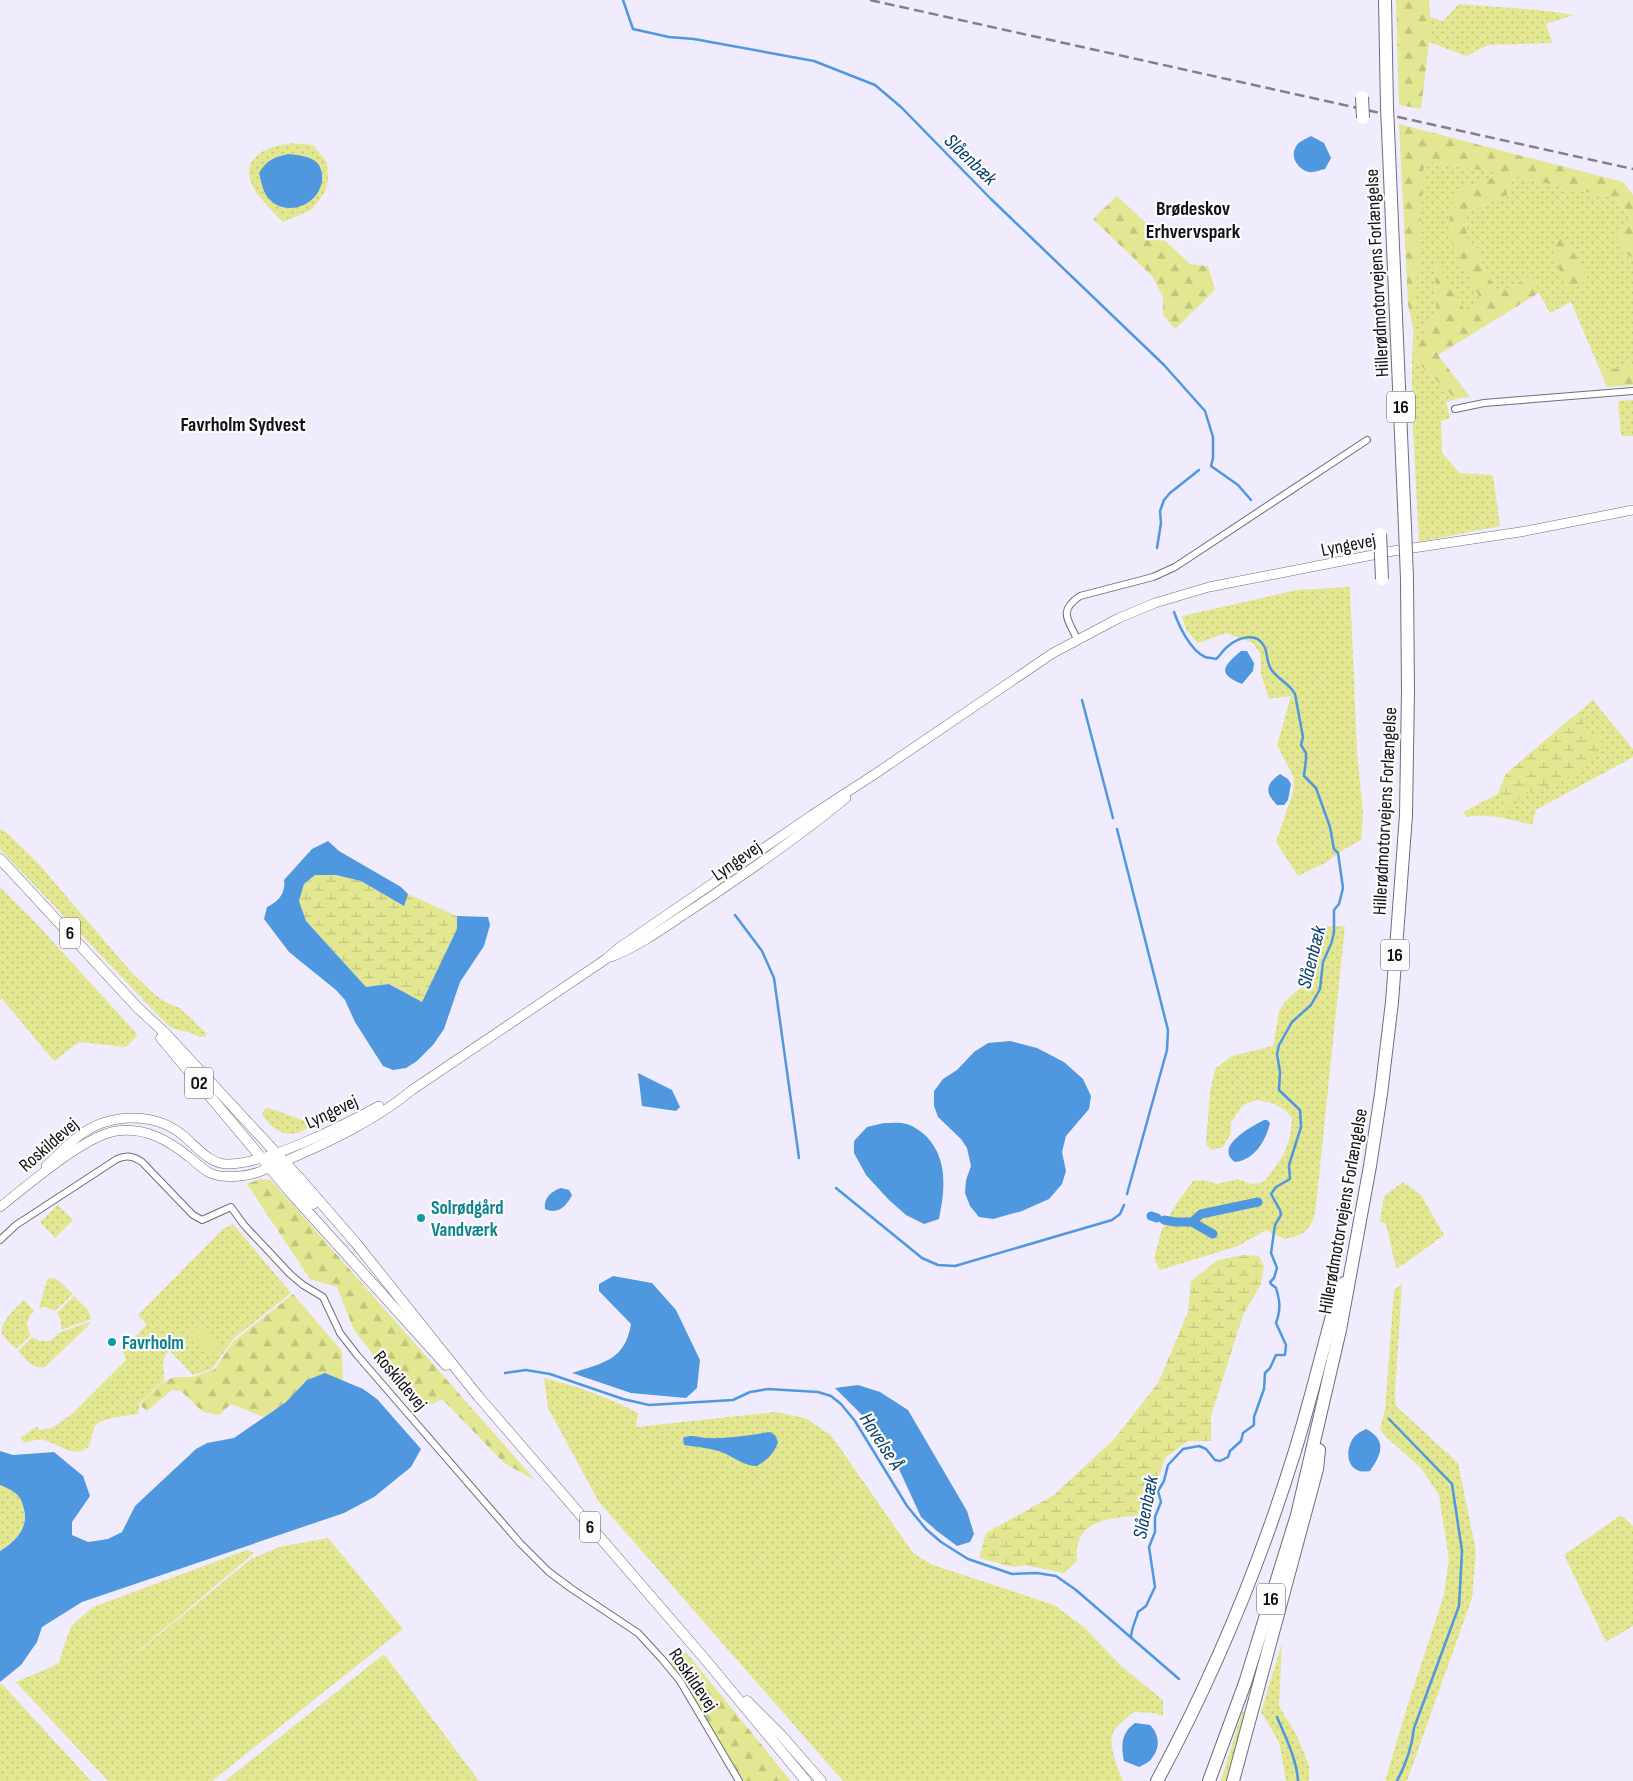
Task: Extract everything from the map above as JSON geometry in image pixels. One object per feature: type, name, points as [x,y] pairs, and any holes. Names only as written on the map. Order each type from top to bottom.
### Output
[{"type":"highway","name":"Hillerødmotorvejens Forlængelse","points":[[1209,1781],[1245,1683],[1291,1534],[1321,1414],[1353,1265],[1377,1121],[1392,1002],[1406,815],[1408,691],[1407,579],[1387,107],[1385,0]]},
{"type":"highway","points":[[1362,97],[1363,118]]},
{"type":"highway","points":[[1380,534],[1382,579]]},
{"type":"highway","points":[[1157,1781],[1209,1676],[1260,1553],[1294,1453],[1336,1301],[1353,1265]]},
{"type":"highway","points":[[1233,1781],[1317,1469],[1321,1414]]},
{"type":"main road","name":"Lyngevej","points":[[277,1164],[347,1132],[398,1102],[412,1090],[606,959],[620,947],[727,873],[1026,671],[1077,639],[1119,618],[1155,604],[1209,587],[1394,551],[1520,532],[1633,510]]},
{"type":"main road","name":"6","points":[[0,860],[138,1008],[165,1033],[269,1155]]},
{"type":"main road","name":"O2","points":[[138,1008],[193,1077],[214,1096],[269,1155]]},
{"type":"main road","name":"Lyngevej","points":[[269,1155],[336,1128],[412,1090]]},
{"type":"main road","name":"Roskildevej","points":[[0,1207],[83,1133],[100,1124],[122,1118],[140,1118],[163,1124],[179,1132],[206,1156],[224,1164],[236,1164],[269,1155]]},
{"type":"main road","name":"Roskildevej","points":[[22,1189],[83,1145],[98,1136],[116,1131],[136,1130],[158,1136],[172,1144],[201,1167],[218,1175],[241,1176],[277,1164]]},
{"type":"main road","points":[[269,1155],[277,1164]]},
{"type":"main road","points":[[269,1155],[277,1164]]},
{"type":"main road","name":"Roskildevej","points":[[277,1164],[355,1242],[377,1272],[478,1396],[704,1658],[806,1781]]},
{"type":"main road","name":"Roskildevej","points":[[277,1164],[390,1304],[445,1364],[478,1396]]},
{"type":"main road","name":"Roskildevej","points":[[704,1658],[781,1735],[821,1781]]},
{"type":"street","points":[[1455,408],[1484,402],[1633,391]]},
{"type":"street","points":[[1077,639],[1066,618],[1066,610],[1071,602],[1080,596],[1153,577],[1175,567],[1367,440]]},
{"type":"street","name":"Roskildevej","points":[[0,1240],[16,1225],[117,1159],[126,1156],[134,1157],[142,1162],[193,1215],[202,1220],[230,1208],[290,1274],[303,1285],[323,1297],[340,1333],[363,1362],[520,1543],[549,1572],[638,1634],[662,1659],[680,1682],[739,1781]]},
{"type":"green space","points":[[1396,0],[1429,0],[1431,26],[1421,109],[1399,105]]},
{"type":"green space","points":[[1459,4],[1539,10],[1574,15],[1546,24],[1552,43],[1488,45],[1466,56],[1429,42],[1430,17],[1443,21]]},
{"type":"green space","points":[[1399,124],[1623,182],[1633,195],[1633,258],[1621,251],[1616,232],[1631,219],[1618,199],[1518,177],[1509,184],[1507,195],[1466,212],[1467,238],[1498,293],[1530,277],[1540,292],[1438,355],[1470,397],[1456,399],[1412,357],[1436,308],[1435,259],[1465,311],[1482,303],[1452,242],[1450,235],[1451,213],[1455,191],[1490,179],[1499,173],[1424,161],[1414,334],[1408,304]]},
{"type":"green space","points":[[292,143],[313,145],[327,162],[328,181],[321,198],[311,210],[283,222],[267,206],[253,187],[249,177],[250,167],[254,158],[265,150]]},
{"type":"green space","points":[[1424,161],[1500,173],[1490,179],[1455,191],[1453,245],[1482,303],[1465,312],[1435,260],[1436,308],[1412,357]]},
{"type":"green space","points":[[1518,177],[1618,199],[1631,220],[1621,251],[1633,258],[1633,367],[1600,370],[1571,302],[1550,313],[1530,277],[1498,293],[1467,238],[1466,212],[1507,195],[1509,184]]},
{"type":"green space","points":[[1117,196],[1190,264],[1208,266],[1215,290],[1175,329],[1163,315],[1163,297],[1152,276],[1093,219]]},
{"type":"green space","points":[[1562,237],[1582,265],[1588,280],[1568,290],[1553,255],[1556,245]]},
{"type":"green space","points":[[1412,357],[1456,399],[1446,402],[1450,418],[1441,421],[1442,453],[1460,473],[1493,475],[1500,526],[1419,542],[1412,412]]},
{"type":"green space","points":[[1633,367],[1633,385],[1607,387],[1600,370]]},
{"type":"green space","points":[[1633,400],[1633,436],[1621,436],[1618,401]]},
{"type":"green space","points":[[1350,587],[1357,752],[1363,813],[1361,840],[1325,863],[1298,876],[1276,842],[1293,792],[1294,778],[1277,745],[1291,696],[1269,699],[1261,674],[1260,653],[1253,643],[1226,633],[1198,643],[1186,630],[1182,616],[1297,590]]},
{"type":"green space","points":[[1593,700],[1633,749],[1633,757],[1536,810],[1532,825],[1491,816],[1467,817],[1463,812],[1498,794],[1506,774]]},
{"type":"green space","points":[[1581,715],[1586,717],[1581,726],[1588,735],[1600,734],[1605,746],[1585,767],[1567,778],[1521,796],[1510,813],[1498,794],[1506,774],[1572,717]]},
{"type":"green space","points":[[0,829],[6,832],[38,863],[132,973],[154,994],[167,1003],[180,1008],[207,1034],[205,1037],[170,1027],[153,1010],[0,849]]},
{"type":"green space","points":[[315,875],[336,875],[361,881],[403,905],[408,894],[457,916],[457,929],[422,1003],[390,984],[366,987],[306,921],[299,901],[304,884]]},
{"type":"green space","points":[[0,887],[35,922],[138,1035],[126,1047],[79,1042],[54,1061],[2,999],[0,1000]]},
{"type":"green space","points":[[1345,926],[1315,1215],[1312,1221],[1303,1233],[1295,1236],[1284,1239],[1266,1230],[1238,1246],[1160,1270],[1154,1259],[1161,1231],[1174,1207],[1193,1181],[1204,1180],[1217,1184],[1238,1179],[1252,1184],[1264,1182],[1284,1152],[1289,1138],[1292,1118],[1285,1110],[1272,1103],[1257,1100],[1243,1105],[1231,1122],[1231,1133],[1223,1147],[1211,1150],[1206,1144],[1210,1092],[1215,1069],[1232,1056],[1273,1046],[1279,1012],[1284,1002],[1311,979],[1312,927]]},
{"type":"green space","points":[[266,1108],[310,1121],[312,1125],[297,1133],[281,1132],[268,1123],[262,1114]]},
{"type":"green space","points":[[260,1179],[271,1180],[535,1480],[504,1463],[442,1399],[417,1411],[354,1330],[337,1287],[310,1279],[247,1184]]},
{"type":"green space","points":[[1403,1182],[1421,1195],[1444,1235],[1396,1268],[1386,1224],[1380,1221],[1384,1196]]},
{"type":"green space","points":[[58,1205],[73,1220],[55,1238],[40,1222]]},
{"type":"green space","points":[[233,1224],[291,1293],[234,1338],[212,1369],[193,1375],[169,1350],[163,1362],[164,1380],[140,1403],[138,1414],[110,1418],[97,1424],[94,1427],[89,1447],[86,1449],[76,1452],[42,1440],[25,1443],[20,1438],[37,1426],[39,1430],[52,1428],[72,1414],[126,1360],[122,1350],[147,1325],[138,1315],[223,1229]]},
{"type":"green space","points":[[1243,1255],[1259,1256],[1264,1266],[1261,1284],[1243,1315],[1211,1416],[1211,1441],[1188,1441],[1166,1457],[1155,1486],[1139,1515],[1115,1518],[1094,1524],[1086,1529],[1080,1537],[1077,1547],[1077,1561],[1064,1573],[1024,1565],[1013,1567],[979,1558],[986,1533],[1054,1495],[1115,1438],[1158,1383],[1188,1312],[1191,1281],[1218,1260]]},
{"type":"green space","points":[[47,1279],[58,1280],[73,1294],[55,1311],[46,1307],[39,1308]]},
{"type":"green space","points":[[1402,1284],[1395,1395],[1396,1406],[1458,1463],[1476,1551],[1472,1598],[1407,1781],[1385,1781],[1444,1595],[1449,1559],[1439,1495],[1421,1468],[1385,1436],[1380,1428],[1385,1410],[1394,1290]]},
{"type":"green space","points":[[293,1294],[342,1351],[343,1381],[325,1373],[307,1380],[286,1402],[263,1417],[231,1404],[219,1415],[203,1412],[181,1391],[172,1390],[147,1411],[142,1407],[141,1403],[162,1383],[169,1379],[192,1377],[214,1370],[234,1341]]},
{"type":"green space","points":[[74,1296],[89,1311],[91,1319],[61,1330],[61,1321],[57,1313]]},
{"type":"green space","points":[[24,1300],[34,1311],[29,1316],[27,1322],[31,1335],[16,1349],[2,1334],[2,1329],[9,1315]]},
{"type":"green space","points":[[91,1321],[45,1367],[41,1368],[33,1365],[18,1351],[32,1337],[40,1341],[50,1341],[59,1333]]},
{"type":"green space","points":[[201,1324],[222,1344],[209,1356],[189,1336]]},
{"type":"green space","points":[[544,1378],[592,1392],[638,1413],[636,1427],[775,1412],[805,1418],[831,1435],[913,1553],[933,1565],[1054,1605],[1084,1627],[1121,1666],[1163,1700],[1163,1716],[1154,1713],[1134,1712],[1116,1728],[1112,1735],[1113,1752],[1123,1781],[843,1781],[599,1502],[548,1408]]},
{"type":"green space","points":[[0,1485],[18,1496],[23,1504],[25,1516],[20,1534],[0,1551]]},
{"type":"green space","points":[[1621,1515],[1633,1526],[1633,1626],[1606,1642],[1564,1555]]},
{"type":"green space","points":[[328,1538],[403,1629],[212,1781],[108,1781],[16,1682],[58,1664],[71,1626],[93,1607],[247,1550],[254,1553],[105,1679],[251,1559],[279,1547]]},
{"type":"green space","points":[[1282,1643],[1279,1706],[1296,1734],[1309,1765],[1309,1781],[1286,1781],[1279,1742],[1261,1712]]},
{"type":"green space","points":[[686,1652],[789,1781],[743,1781],[670,1662]]},
{"type":"green space","points":[[384,1654],[479,1781],[225,1781]]},
{"type":"green space","points":[[2,1684],[91,1781],[0,1781],[0,1685]]},
{"type":"green space","points":[[1242,1712],[1246,1713],[1229,1781],[1221,1781]]},
{"type":"water","points":[[1311,136],[1324,143],[1331,158],[1325,169],[1315,172],[1301,168],[1294,157],[1298,144]]},
{"type":"water","points":[[289,154],[312,159],[320,167],[322,174],[321,185],[317,194],[302,206],[292,208],[282,207],[273,203],[266,195],[259,173],[271,160]]},
{"type":"water","points":[[1241,651],[1247,651],[1254,663],[1253,671],[1242,684],[1228,676],[1225,669]]},
{"type":"water","points":[[1280,774],[1288,779],[1291,784],[1288,800],[1284,805],[1277,805],[1270,796],[1268,788],[1272,781]]},
{"type":"water","points":[[328,841],[339,851],[401,887],[408,894],[404,906],[361,881],[336,875],[315,875],[304,884],[299,901],[306,921],[366,987],[389,984],[422,1002],[457,929],[457,916],[488,917],[490,925],[484,946],[460,982],[444,1029],[433,1045],[417,1061],[406,1068],[393,1070],[383,1066],[355,1022],[345,1000],[336,990],[289,952],[264,919],[267,907],[278,900],[282,893],[284,880],[312,849]]},
{"type":"water","points":[[1010,1041],[1037,1048],[1064,1062],[1083,1079],[1091,1096],[1089,1109],[1066,1136],[1062,1152],[1066,1171],[1062,1184],[1049,1199],[1022,1211],[993,1219],[979,1217],[970,1206],[965,1193],[966,1180],[971,1166],[967,1148],[961,1139],[938,1117],[934,1106],[934,1091],[943,1079],[957,1070],[974,1052],[988,1043]]},
{"type":"water","points":[[638,1073],[672,1090],[680,1107],[676,1111],[642,1106]]},
{"type":"water","points":[[1264,1120],[1270,1123],[1266,1136],[1258,1148],[1248,1157],[1235,1162],[1230,1156],[1229,1150],[1232,1144],[1244,1132]]},
{"type":"water","points":[[884,1123],[901,1123],[912,1126],[925,1135],[934,1146],[942,1165],[943,1176],[943,1197],[939,1219],[924,1224],[906,1215],[866,1175],[854,1153],[854,1141],[867,1127]]},
{"type":"water","points":[[561,1188],[569,1190],[572,1195],[567,1203],[554,1211],[545,1209],[545,1202],[549,1195]]},
{"type":"water","points":[[613,1276],[652,1283],[676,1310],[700,1360],[697,1388],[686,1398],[631,1393],[572,1373],[610,1359],[618,1353],[628,1336],[631,1324],[599,1291],[599,1284]]},
{"type":"water","points":[[325,1373],[363,1389],[377,1399],[421,1449],[411,1467],[374,1497],[344,1513],[82,1602],[42,1627],[37,1642],[21,1665],[0,1682],[0,1551],[20,1534],[25,1516],[23,1504],[18,1496],[0,1485],[0,1451],[13,1455],[54,1452],[83,1476],[90,1496],[72,1522],[72,1535],[88,1542],[108,1539],[122,1532],[135,1506],[196,1449],[207,1443],[234,1438],[286,1402],[307,1380]]},
{"type":"water","points":[[858,1385],[880,1392],[908,1410],[967,1511],[974,1534],[970,1542],[957,1546],[921,1517],[893,1456],[869,1422],[835,1388]]},
{"type":"water","points":[[1366,1429],[1373,1433],[1380,1443],[1380,1453],[1370,1471],[1363,1472],[1354,1468],[1348,1454],[1352,1440],[1357,1434]]},
{"type":"water","points":[[770,1432],[775,1435],[778,1442],[775,1450],[757,1466],[744,1463],[719,1451],[684,1445],[683,1438],[691,1436],[722,1438]]},
{"type":"water","points":[[1135,1723],[1150,1725],[1158,1741],[1155,1754],[1139,1767],[1124,1761],[1122,1750],[1125,1735]]},
{"type":"waterway","name":"Slåenbæk","points":[[623,0],[633,29],[669,37],[694,39],[814,61],[875,85],[901,107],[991,199],[1164,365],[1205,411],[1213,437],[1211,466],[1238,485],[1251,500]]},
{"type":"waterway","name":"Slåenbæk","points":[[1157,548],[1161,523],[1160,511],[1164,500],[1199,470]]},
{"type":"waterway","name":"Slåenbæk","points":[[1131,1638],[1138,1612],[1146,1606],[1155,1587],[1149,1547],[1155,1532],[1155,1517],[1161,1502],[1158,1491],[1164,1481],[1168,1465],[1183,1449],[1199,1446],[1206,1449],[1215,1460],[1220,1461],[1228,1457],[1230,1451],[1241,1441],[1243,1433],[1254,1425],[1254,1417],[1264,1389],[1265,1373],[1270,1368],[1276,1355],[1285,1355],[1286,1345],[1276,1323],[1279,1309],[1278,1297],[1276,1288],[1270,1282],[1274,1278],[1277,1268],[1271,1253],[1275,1225],[1281,1215],[1271,1194],[1276,1187],[1290,1179],[1289,1165],[1301,1127],[1300,1110],[1279,1090],[1280,1072],[1277,1054],[1279,1045],[1292,1022],[1311,1005],[1320,989],[1323,962],[1334,933],[1334,910],[1339,904],[1343,888],[1338,853],[1334,849],[1330,827],[1316,788],[1304,776],[1306,753],[1301,745],[1303,737],[1295,694],[1271,669],[1261,641],[1246,637],[1227,647],[1216,659],[1205,657],[1190,643],[1182,631],[1174,612]]},
{"type":"waterway","points":[[1082,700],[1113,818]]},
{"type":"waterway","points":[[1117,829],[1168,1030],[1167,1050],[1127,1194]]},
{"type":"waterway","points":[[735,915],[762,951],[774,978],[799,1158]]},
{"type":"waterway","points":[[836,1188],[922,1258],[938,1265],[955,1266],[1112,1220],[1120,1214],[1124,1205]]},
{"type":"waterway","points":[[1192,1222],[1201,1214],[1258,1202]]},
{"type":"waterway","points":[[1151,1216],[1157,1218]]},
{"type":"waterway","points":[[1164,1220],[1192,1222],[1213,1234]]},
{"type":"waterway","name":"Havelse Å","points":[[505,1373],[526,1370],[550,1374],[623,1399],[649,1405],[733,1400],[750,1392],[768,1389],[818,1392],[831,1396],[841,1404],[855,1421],[907,1506],[926,1529],[941,1542],[968,1559],[1012,1574],[1037,1573],[1056,1576],[1076,1590],[1179,1679]]},
{"type":"waterway","points":[[1389,1419],[1452,1484],[1462,1551],[1459,1606],[1414,1728],[1408,1755],[1397,1781]]},
{"type":"waterway","name":"Havelse Å","points":[[1277,1717],[1293,1757],[1298,1781]]},
{"type":"railway","points":[[870,0],[1633,169]]},
{"type":"place","name":"Solrødgård Vandværk","points":[[421,1218]]},
{"type":"place","name":"Favrholm","points":[[112,1342]]},
{"type":"district","name":"Brødeskov Erhvervspark","points":[[1193,220]]},
{"type":"district","name":"Favrholm Sydvest","points":[[243,424]]}]
